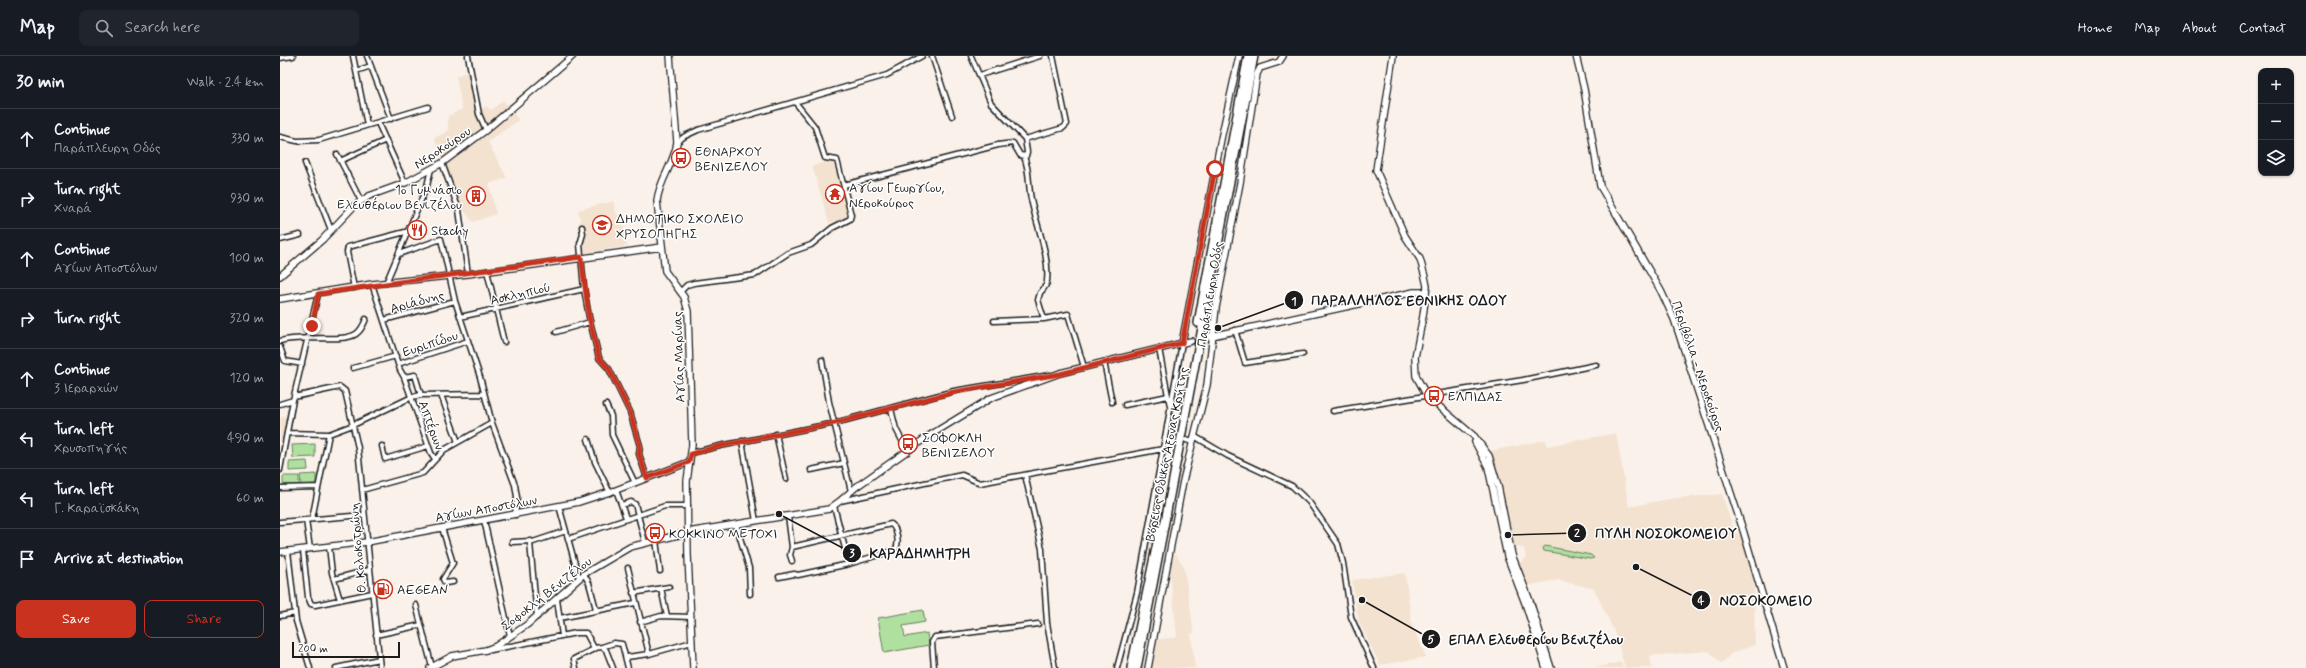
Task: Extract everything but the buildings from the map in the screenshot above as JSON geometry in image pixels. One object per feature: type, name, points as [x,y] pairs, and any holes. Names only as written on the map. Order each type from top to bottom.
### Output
[{"type":"highway","name":"Βόρειος Οδικός Άξονας Κρήτης","points":[[1131,668],[1161,520],[1248,56]]},
{"type":"highway","name":"Βόρειος Οδικός Άξονας Κρήτης","points":[[1137,668],[1254,56]]},
{"type":"highway","points":[[1251,71],[1257,65]]},
{"type":"highway","points":[[1127,668],[1133,659]]},
{"type":"street","points":[[280,58],[293,56]]},
{"type":"street","points":[[353,56],[367,125]]},
{"type":"street","points":[[367,56],[390,119]]},
{"type":"street","points":[[468,56],[479,114],[486,130]]},
{"type":"street","name":"Νεροκούρου","points":[[280,276],[308,253],[331,230],[346,212],[361,201],[405,183],[442,163],[486,130],[573,56]]},
{"type":"street","name":"Αγίας Μαρίνας","points":[[670,56],[677,142],[658,197],[666,274],[686,302],[688,311],[691,454],[689,462],[688,533],[693,668]]},
{"type":"street","points":[[677,142],[691,132],[887,75],[922,56]]},
{"type":"street","points":[[932,56],[952,116]]},
{"type":"street","points":[[971,56],[991,103],[1025,139],[1028,152],[1024,157]]},
{"type":"street","points":[[980,75],[1040,56]]},
{"type":"street","points":[[1025,139],[1063,128],[1067,124],[1053,56]]},
{"type":"street","name":"Παράπλευρη Οδός","points":[[1182,343],[1221,139],[1239,56]]},
{"type":"street","name":"Παράπλευρη Οδός","points":[[1148,668],[1192,442],[1207,385],[1209,336],[1240,182],[1258,71],[1262,67],[1279,62],[1284,56]]},
{"type":"street","points":[[1393,56],[1377,174],[1405,236],[1420,259],[1425,277],[1426,292],[1414,365],[1419,385],[1427,396],[1463,426],[1484,448],[1492,465],[1512,555],[1535,616],[1551,668]]},
{"type":"street","name":"Περιβόλια - Νεροκούρος","points":[[1576,56],[1584,89],[1600,186],[1661,291],[1674,319],[1743,530],[1784,668]]},
{"type":"street","points":[[356,71],[371,66]]},
{"type":"street","points":[[680,292],[687,285],[694,283],[754,275],[784,255],[811,245],[832,228],[848,220],[851,215],[837,160],[825,158],[815,127],[795,102]]},
{"type":"street","points":[[280,137],[297,141],[316,140],[378,123],[428,107]]},
{"type":"street","points":[[378,123],[405,183]]},
{"type":"street","points":[[340,161],[386,140]]},
{"type":"street","points":[[844,185],[998,145],[1013,143],[1020,155],[1024,157],[1027,167],[1031,199],[1046,262],[1046,286],[1040,294],[1038,300],[1044,319]]},
{"type":"street","points":[[337,154],[361,201]]},
{"type":"street","points":[[305,163],[331,230]]},
{"type":"street","points":[[442,163],[459,210],[468,274]]},
{"type":"street","points":[[386,283],[427,186],[431,169]]},
{"type":"street","points":[[582,227],[583,234],[580,244],[584,289],[599,358],[609,369],[632,416],[640,446],[639,454],[647,478]]},
{"type":"street","points":[[354,288],[347,252],[348,247],[409,231]]},
{"type":"street","points":[[280,240],[300,235]]},
{"type":"street","points":[[399,254],[441,239],[451,276],[455,301],[492,423],[515,485],[517,496],[515,515]]},
{"type":"street","points":[[280,299],[372,284],[468,274],[662,246]]},
{"type":"street","points":[[488,271],[504,342]]},
{"type":"street","name":"Απτέρων","points":[[372,284],[398,364],[412,397],[428,446],[435,459]]},
{"type":"street","name":"Ασκληπιού","points":[[460,317],[584,289]]},
{"type":"street","points":[[1209,336],[1414,292],[1426,292]]},
{"type":"street","points":[[280,468],[293,399],[318,294]]},
{"type":"street","name":"Αριάδνης","points":[[384,320],[455,301]]},
{"type":"street","points":[[994,320],[1044,319],[1068,314],[1084,367]]},
{"type":"street","points":[[280,341],[294,337],[309,336],[333,338],[352,336],[360,331],[366,319]]},
{"type":"street","points":[[556,332],[590,321]]},
{"type":"street","points":[[1235,330],[1245,363],[1303,354]]},
{"type":"street","name":"Ευριπίδου","points":[[398,364],[468,341]]},
{"type":"street","name":"Σοφοκλή Βενιζέλου","points":[[431,667],[452,656],[486,650],[510,636],[537,617],[581,576],[624,550],[645,542],[736,524],[788,516],[834,506],[851,491],[917,445],[991,398],[1084,367],[1191,341]]},
{"type":"street","points":[[1117,668],[1137,592],[1182,343]]},
{"type":"street","points":[[280,347],[285,361],[302,364]]},
{"type":"street","points":[[1159,349],[1171,409]]},
{"type":"street","points":[[353,368],[396,356]]},
{"type":"street","points":[[822,360],[851,491]]},
{"type":"street","points":[[1104,362],[1112,402]]},
{"type":"street","points":[[1333,411],[1561,373],[1596,365]]},
{"type":"street","points":[[404,377],[415,374],[421,395]]},
{"type":"street","points":[[691,454],[742,441],[835,423],[954,392],[1060,374]]},
{"type":"street","name":"Θ. Κολοκοτρώνη","points":[[293,399],[342,387],[353,425],[362,490],[380,668]]},
{"type":"street","points":[[287,433],[329,434],[353,425],[412,397],[421,395],[484,394]]},
{"type":"street","points":[[441,395],[458,442]]},
{"type":"street","points":[[1125,405],[1168,396]]},
{"type":"street","points":[[280,404],[293,399]]},
{"type":"street","points":[[606,405],[611,416],[612,435],[635,483]]},
{"type":"street","points":[[892,409],[896,429],[908,452]]},
{"type":"street","points":[[362,490],[420,474],[444,450],[492,423]]},
{"type":"street","points":[[1463,426],[1481,451],[1488,467],[1507,556],[1525,603],[1546,668]]},
{"type":"street","points":[[312,519],[329,434]]},
{"type":"street","points":[[776,434],[786,479]]},
{"type":"street","points":[[1194,436],[1228,456],[1292,486],[1309,502],[1338,544],[1343,563],[1351,617],[1374,668]]},
{"type":"street","points":[[1165,438],[1171,438]]},
{"type":"street","points":[[588,439],[595,462],[610,492]]},
{"type":"street","points":[[1186,440],[1192,442]]},
{"type":"street","points":[[742,441],[756,521]]},
{"type":"street","points":[[382,446],[385,459],[428,446]]},
{"type":"street","points":[[840,502],[962,475],[980,483],[1163,449]]},
{"type":"street","name":"Αγίων Αποστόλων","points":[[280,552],[367,542],[559,506],[616,490],[689,462]]},
{"type":"street","points":[[811,470],[844,463]]},
{"type":"street","points":[[1025,475],[1042,549],[1047,623],[1055,668]]},
{"type":"street","points":[[280,488],[318,487]]},
{"type":"street","points":[[616,490],[626,518]]},
{"type":"street","points":[[622,505],[634,503],[645,542]]},
{"type":"street","points":[[559,506],[568,539],[581,576],[589,583],[596,609]]},
{"type":"street","points":[[568,539],[626,518],[638,516],[665,506],[688,506]]},
{"type":"street","points":[[834,506],[849,564]]},
{"type":"street","points":[[280,522],[364,515]]},
{"type":"street","points":[[788,516],[792,547],[790,555],[792,561]]},
{"type":"street","points":[[306,520],[310,549]]},
{"type":"street","points":[[484,520],[510,636]]},
{"type":"street","points":[[736,524],[749,568],[750,594]]},
{"type":"street","points":[[779,576],[794,574],[798,575],[849,564],[895,550],[898,545],[895,529],[891,524],[792,547]]},
{"type":"street","points":[[442,528],[453,562],[443,576],[443,581],[447,583],[453,582]]},
{"type":"street","points":[[512,542],[531,541],[566,531]]},
{"type":"street","points":[[656,540],[660,571]]},
{"type":"street","points":[[531,541],[537,617]]},
{"type":"street","points":[[329,546],[334,579],[340,600]]},
{"type":"street","points":[[303,550],[308,597],[311,604],[315,605],[372,593]]},
{"type":"street","points":[[288,551],[295,613],[310,668]]},
{"type":"street","points":[[628,568],[635,603],[649,654]]},
{"type":"street","points":[[334,579],[369,570]]},
{"type":"street","points":[[633,593],[669,587]]},
{"type":"street","points":[[661,588],[667,616]]},
{"type":"street","points":[[557,599],[562,636]]},
{"type":"street","points":[[560,618],[596,609],[635,603]]},
{"type":"street","points":[[416,605],[431,667]]},
{"type":"street","points":[[280,616],[295,613]]},
{"type":"street","points":[[640,622],[667,616],[691,617]]},
{"type":"street","points":[[934,668],[932,642],[935,637],[1038,624]]},
{"type":"street","points":[[376,635],[421,625]]},
{"type":"street","points":[[486,650],[586,633],[590,636],[593,647],[596,648]]},
{"type":"street","points":[[627,657],[649,654],[692,642]]},
{"type":"street","points":[[576,668],[574,659],[596,648],[620,643],[623,645],[627,657],[628,668]]},
{"type":"street","points":[[602,647],[606,650],[613,668]]},
{"type":"street","points":[[336,668],[379,659]]},
{"type":"street","points":[[362,662],[363,668]]},
{"type":"shaded area","points":[[469,71],[478,112],[486,106],[491,110],[503,100],[519,120],[488,142],[507,178],[489,184],[496,214],[473,222],[462,208],[434,138],[448,131],[448,116],[462,109],[456,76]]},
{"type":"shaded area","points":[[835,159],[851,217],[829,223],[812,166]]},
{"type":"shaded area","name":"ΔΗΜΟΤΙΚΟ ΣΧΟΛΕΙΟ ΧΡΥΣΟΠΗΓΗΣ","points":[[613,201],[617,215],[621,214],[627,246],[581,254],[583,232],[578,210]]},
{"type":"shaded area","points":[[288,416],[280,466],[280,418]]},
{"type":"shaded area","points":[[1616,433],[1629,507],[1668,499],[1722,494],[1733,529],[1741,537],[1754,583],[1755,645],[1732,653],[1721,664],[1709,651],[1650,656],[1652,668],[1625,668],[1614,631],[1594,589],[1558,580],[1525,586],[1519,564],[1526,558],[1524,548],[1514,547],[1511,543],[1497,471],[1490,451],[1546,440],[1547,446]]},
{"type":"shaded area","points":[[1175,553],[1184,567],[1194,633],[1191,633],[1195,668],[1151,668],[1155,640],[1177,637],[1170,572]]},
{"type":"shaded area","points":[[1405,573],[1412,625],[1426,657],[1380,665],[1358,620],[1352,580]]},
{"type":"shaded area","points":[[1621,662],[1623,668],[1594,668]]},
{"type":"green space","points":[[315,444],[315,457],[293,458],[292,445]]},
{"type":"green space","points":[[307,461],[308,470],[289,471],[289,462]]},
{"type":"green space","points":[[316,474],[316,484],[301,485],[300,475]]},
{"type":"green space","points":[[283,476],[299,476],[299,485],[283,485]]},
{"type":"green space","points":[[1545,546],[1591,555],[1594,558],[1590,559],[1544,551],[1543,548]]},
{"type":"green space","points":[[923,610],[925,622],[903,626],[905,637],[927,633],[929,645],[884,653],[878,618]]},
{"type":"tunnel","points":[[1171,438],[1181,439]]},
{"type":"place","name":"ΕΘΝΑΡΧΟΥ ΒΕΝΙΖΕΛΟΥ","points":[[681,158]]},
{"type":"place","name":"Αγίου Γεωργίου, Νεροκούρος","points":[[835,194]]},
{"type":"place","name":"1ο Γυμνάσιο Ελευθέριου Βενιζέλου","points":[[476,196]]},
{"type":"place","name":"ΔΗΜΟΤΙΚΟ ΣΧΟΛΕΙΟ ΧΡΥΣΟΠΗΓΗΣ","points":[[602,225]]},
{"type":"place","name":"Stachy","points":[[417,230]]},
{"type":"place","name":"ΠΑΡΑΛΛΗΛΟΣ ΕΘΝΙΚΗΣ ΟΔΟΥ","points":[[1218,328]]},
{"type":"place","name":"ΕΛΠΙΔΑΣ","points":[[1434,396]]},
{"type":"place","name":"ΣΟΦΟΚΛΗ ΒΕΝΙΖΕΛΟΥ","points":[[908,444]]},
{"type":"place","name":"ΚΑΡΑΔΗΜΗΤΡΗ","points":[[779,514]]},
{"type":"place","name":"ΚΟΚΚΙΝΟ ΜΕΤΟΧΙ","points":[[655,533]]},
{"type":"place","name":"ΠΥΛΗ ΝΟΣΟΚΟΜΕΙΟΥ","points":[[1508,535]]},
{"type":"place","name":"ΝΟΣΟΚΟΜΕΙΟ","points":[[1636,567]]},
{"type":"place","name":"AEGEAN","points":[[383,589]]},
{"type":"place","name":"ΕΠΑΛ Ελευθερίου Βενιζέλου","points":[[1362,600]]},
{"type":"route","points":[[312,326],[318,294],[372,284],[468,274],[581,257],[584,289],[599,358],[609,369],[621,398],[632,416],[640,446],[639,454],[647,478],[689,462],[691,454],[720,446],[814,428],[954,392],[1040,376],[1060,374],[1182,343],[1215,169]]}]
